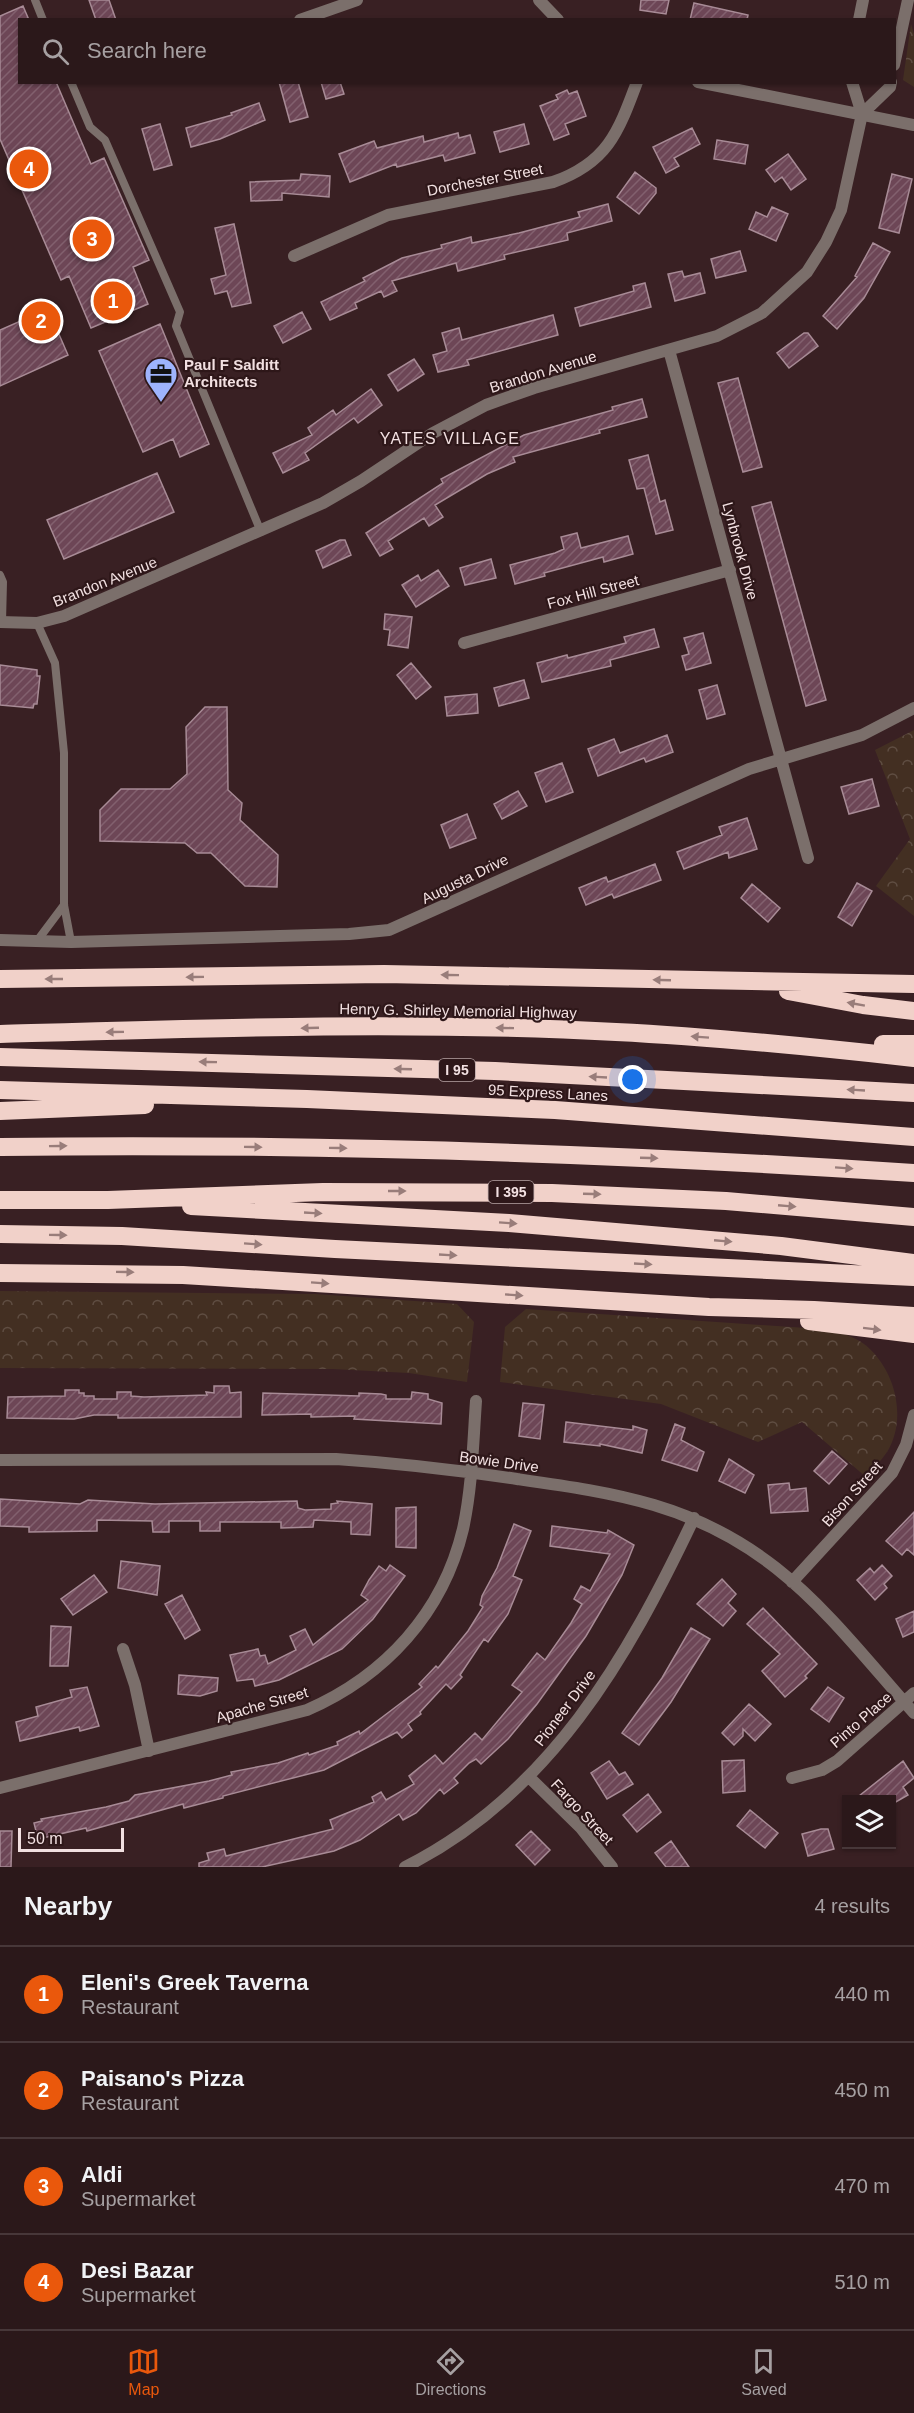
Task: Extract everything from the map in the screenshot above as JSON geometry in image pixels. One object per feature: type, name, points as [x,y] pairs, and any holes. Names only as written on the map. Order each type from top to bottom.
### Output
[{"type":"highway","points":[[0,979],[384,974],[741,982],[914,982]]},
{"type":"highway","points":[[741,982],[863,1005],[914,1011]]},
{"type":"highway","name":"Henry G. Shirley Memorial Highway","points":[[0,1034],[419,1026],[616,1032],[758,1041],[914,1058]]},
{"type":"highway","points":[[758,1041],[914,1044]]},
{"type":"highway","name":"I 95","points":[[0,1057],[495,1071],[914,1093]]},
{"type":"highway","name":"95 Express Lanes","points":[[0,1090],[307,1099],[555,1110],[914,1137]]},
{"type":"highway","points":[[0,1111],[307,1099]]},
{"type":"highway","points":[[0,1147],[210,1146],[507,1152],[914,1173]]},
{"type":"highway","name":"I 395","points":[[0,1200],[108,1200],[323,1192],[552,1193],[726,1201],[914,1217]]},
{"type":"highway","points":[[108,1200],[509,1223],[781,1246],[914,1263]]},
{"type":"highway","points":[[0,1234],[122,1236],[346,1250],[914,1277]]},
{"type":"highway","points":[[0,1273],[162,1274],[710,1307],[914,1316]]},
{"type":"highway","points":[[710,1307],[914,1334]]},
{"type":"street","points":[[306,18],[357,0]]},
{"type":"street","points":[[540,0],[556,18]]},
{"type":"street","points":[[859,18],[863,0]]},
{"type":"street","points":[[896,56],[908,0]]},
{"type":"street","name":"Dorchester Street","points":[[294,256],[353,228],[388,216],[553,182],[571,175],[590,164],[606,149],[619,131],[636,84]]},
{"type":"street","points":[[708,84],[914,125]]},
{"type":"street","points":[[853,84],[862,114]]},
{"type":"street","points":[[862,114],[891,84]]},
{"type":"street","name":"Brandon Avenue","points":[[1,622],[37,623],[89,608],[261,532],[323,503],[361,481],[433,433],[486,405],[534,388],[717,336],[749,322],[780,299],[807,272],[826,242],[841,210],[862,114]]},
{"type":"street","name":"Lynbrook Drive","points":[[669,350],[808,858]]},
{"type":"street","name":"Fox Hill Street","points":[[464,643],[730,570]]},
{"type":"street","name":"Augusta Drive","points":[[0,940],[71,942],[368,933],[405,924],[489,883],[749,769],[862,735],[914,708]]},
{"type":"street","name":"Apache Street","points":[[0,1788],[307,1710],[345,1691],[383,1663],[419,1625],[446,1578],[463,1529],[471,1473],[476,1401]]},
{"type":"street","name":"Bison Street","points":[[792,1582],[892,1473],[906,1445],[914,1414]]},
{"type":"street","name":"Bowie Drive","points":[[0,1460],[336,1459],[471,1473],[614,1493],[694,1518],[745,1546],[792,1582],[914,1713]]},
{"type":"street","name":"Pioneer Drive","points":[[406,1867],[471,1827],[530,1778],[621,1658],[651,1605],[694,1518]]},
{"type":"street","points":[[123,1649],[135,1685],[149,1751]]},
{"type":"street","name":"Pinto Place","points":[[792,1778],[822,1770],[837,1761],[914,1693]]},
{"type":"street","name":"Fargo Street","points":[[530,1778],[581,1828],[612,1867]]},
{"type":"lane","points":[[34,0],[42,18]]},
{"type":"lane","points":[[72,84],[90,127],[105,140],[180,312],[176,326],[261,532]]},
{"type":"lane","points":[[0,575],[3,582],[1,622]]},
{"type":"lane","points":[[37,623],[55,663],[64,753],[64,905],[71,942]]},
{"type":"lane","points":[[37,941],[64,905]]},
{"type":"green space","points":[[911,24],[914,34],[914,87],[903,80]]},
{"type":"green space","points":[[914,730],[914,916],[876,886],[910,839],[875,750]]},
{"type":"green space","points":[[0,1291],[315,1294],[457,1304],[474,1322],[467,1382],[409,1373],[333,1369],[0,1368]]},
{"type":"green space","points":[[526,1309],[835,1330],[864,1344],[884,1366],[895,1394],[897,1409],[897,1424],[893,1439],[885,1455],[866,1477],[802,1422],[758,1442],[661,1404],[500,1382],[505,1327]]},
{"type":"building","points":[[89,0],[109,0],[115,18],[95,18]]},
{"type":"building","points":[[641,0],[669,0],[666,14],[640,10]]},
{"type":"building","points":[[694,3],[748,15],[747,18],[690,18]]},
{"type":"building","points":[[23,6],[28,18],[18,18],[18,84],[57,84],[91,164],[104,158],[149,260],[133,267],[148,304],[91,328],[69,276],[61,280],[0,139],[0,16]]},
{"type":"building","points":[[280,84],[299,84],[308,117],[290,122]]},
{"type":"building","points":[[322,84],[341,84],[344,94],[326,99]]},
{"type":"building","points":[[567,90],[569,94],[577,91],[586,116],[565,124],[569,134],[554,140],[540,106],[558,99],[556,95]]},
{"type":"building","points":[[259,103],[265,120],[220,139],[191,147],[186,128],[232,115],[231,113]]},
{"type":"building","points":[[160,124],[172,165],[154,170],[142,129]]},
{"type":"building","points":[[524,124],[529,144],[500,152],[494,132]]},
{"type":"building","points":[[692,128],[700,144],[674,158],[679,166],[666,173],[653,147]]},
{"type":"building","points":[[458,133],[459,138],[470,135],[475,153],[445,161],[443,155],[397,167],[396,164],[350,182],[339,154],[374,141],[377,148],[423,136],[424,142]]},
{"type":"building","points":[[717,140],[748,145],[745,164],[714,159]]},
{"type":"building","points":[[788,154],[806,179],[791,190],[782,177],[775,182],[766,170]]},
{"type":"building","points":[[635,172],[656,188],[656,193],[639,214],[617,197]]},
{"type":"building","points":[[301,174],[330,176],[329,197],[282,193],[282,200],[251,201],[250,182],[300,180]]},
{"type":"building","points":[[892,174],[912,179],[899,233],[879,228]]},
{"type":"building","points":[[608,204],[612,221],[567,233],[568,240],[504,255],[505,259],[458,271],[456,263],[392,281],[397,291],[384,297],[381,291],[355,303],[357,308],[330,320],[321,302],[365,281],[363,278],[402,258],[442,248],[441,245],[471,237],[472,243],[519,233],[580,217],[578,212]]},
{"type":"building","points":[[772,207],[788,214],[776,241],[749,229],[756,212],[767,217]]},
{"type":"building","points":[[234,224],[251,303],[232,307],[227,291],[215,294],[211,279],[226,275],[215,228]]},
{"type":"building","points":[[873,243],[890,252],[864,298],[837,329],[823,316],[857,277],[855,276]]},
{"type":"building","points":[[740,251],[746,271],[716,278],[711,259]]},
{"type":"building","points":[[682,271],[684,277],[700,273],[705,293],[675,301],[668,274]]},
{"type":"building","points":[[645,283],[651,307],[580,326],[575,308],[634,291],[633,286]]},
{"type":"building","points":[[48,309],[68,355],[0,386],[0,330]]},
{"type":"building","points":[[302,312],[311,329],[283,343],[274,326]]},
{"type":"building","points":[[553,315],[558,335],[467,360],[469,365],[438,372],[433,355],[447,351],[442,333],[459,328],[462,340]]},
{"type":"building","points":[[160,324],[209,444],[180,457],[173,439],[143,452],[99,351]]},
{"type":"building","points":[[804,333],[808,333],[818,346],[789,368],[777,353]]},
{"type":"building","points":[[414,359],[424,374],[398,391],[388,375]]},
{"type":"building","points":[[738,378],[762,467],[743,472],[718,383]]},
{"type":"building","points":[[371,389],[382,405],[358,423],[354,418],[305,453],[309,460],[283,473],[273,453],[312,435],[308,428],[333,410],[336,415]]},
{"type":"building","points":[[642,399],[647,417],[599,430],[600,433],[513,457],[515,462],[487,474],[435,505],[443,517],[429,526],[424,518],[388,541],[393,549],[380,556],[366,533],[443,483],[441,479],[524,435],[613,410],[612,407]]},
{"type":"building","points":[[648,455],[660,502],[665,500],[673,530],[656,534],[644,488],[637,489],[629,460]]},
{"type":"building","points":[[157,473],[174,512],[64,559],[47,520]]},
{"type":"building","points":[[771,502],[826,700],[806,706],[752,507]]},
{"type":"building","points":[[577,533],[581,548],[628,536],[633,554],[604,562],[603,557],[544,573],[545,576],[515,584],[510,565],[564,549],[561,537]]},
{"type":"building","points":[[345,540],[351,555],[323,568],[316,551]]},
{"type":"building","points":[[491,559],[496,578],[465,585],[460,568]]},
{"type":"building","points":[[438,570],[449,586],[416,607],[402,585],[418,575],[421,581]]},
{"type":"building","points":[[385,614],[412,617],[408,648],[388,645],[390,630],[384,629]]},
{"type":"building","points":[[654,629],[659,647],[610,660],[611,666],[542,682],[537,663],[567,655],[568,658],[626,643],[624,637]]},
{"type":"building","points":[[703,633],[711,663],[686,670],[682,656],[689,654],[684,638]]},
{"type":"building","points":[[411,663],[431,687],[416,699],[397,675]]},
{"type":"building","points":[[0,665],[37,670],[37,676],[40,676],[37,704],[34,704],[33,708],[0,705]]},
{"type":"building","points":[[524,680],[529,698],[499,706],[494,688]]},
{"type":"building","points":[[717,685],[725,714],[707,719],[699,690]]},
{"type":"building","points":[[477,694],[478,713],[447,716],[445,697]]},
{"type":"building","points":[[205,707],[227,707],[228,790],[242,803],[240,820],[278,855],[277,887],[245,886],[211,853],[197,853],[185,843],[100,841],[100,810],[121,789],[170,789],[187,774],[186,727]]},
{"type":"building","points":[[667,735],[673,752],[646,762],[644,758],[598,776],[588,749],[614,739],[620,753]]},
{"type":"building","points":[[562,763],[573,792],[546,802],[535,773]]},
{"type":"building","points":[[872,779],[879,806],[849,814],[841,787]]},
{"type":"building","points":[[518,791],[527,806],[502,819],[494,804]]},
{"type":"building","points":[[467,814],[476,838],[450,848],[441,825]]},
{"type":"building","points":[[747,818],[757,849],[729,858],[728,852],[684,869],[677,852],[722,835],[719,827]]},
{"type":"building","points":[[655,864],[661,880],[614,898],[612,894],[586,905],[579,888],[606,877],[608,882]]},
{"type":"building","points":[[857,883],[872,891],[852,926],[838,917]]},
{"type":"building","points":[[752,884],[780,908],[768,922],[741,898]]},
{"type":"building","points":[[214,1386],[229,1386],[230,1393],[241,1392],[241,1417],[118,1418],[118,1415],[94,1415],[74,1419],[7,1418],[8,1397],[65,1396],[65,1390],[79,1390],[79,1393],[84,1393],[84,1396],[94,1396],[94,1399],[117,1399],[117,1392],[131,1392],[131,1396],[144,1397],[207,1395],[206,1392],[214,1393]]},
{"type":"building","points":[[412,1392],[428,1394],[428,1399],[442,1403],[441,1424],[354,1419],[355,1416],[262,1415],[263,1393],[359,1396],[359,1393],[386,1395],[386,1399],[411,1399]]},
{"type":"building","points":[[523,1403],[544,1405],[540,1439],[519,1436]]},
{"type":"building","points":[[566,1422],[633,1430],[633,1426],[647,1430],[642,1453],[600,1444],[600,1446],[564,1442]]},
{"type":"building","points":[[675,1424],[685,1428],[681,1440],[704,1452],[697,1471],[662,1460]]},
{"type":"building","points":[[832,1451],[847,1464],[829,1484],[814,1471]]},
{"type":"building","points":[[729,1459],[754,1475],[745,1493],[719,1481]]},
{"type":"building","points":[[789,1483],[790,1490],[806,1488],[808,1511],[771,1513],[768,1485]]},
{"type":"building","points":[[0,1499],[80,1504],[88,1500],[155,1504],[297,1501],[298,1508],[305,1510],[331,1509],[331,1504],[338,1503],[337,1501],[372,1504],[370,1535],[351,1534],[351,1522],[314,1520],[313,1527],[281,1528],[281,1522],[220,1522],[220,1531],[200,1531],[200,1521],[169,1521],[169,1532],[153,1532],[152,1521],[97,1520],[97,1531],[29,1532],[29,1527],[0,1526]]},
{"type":"building","points":[[416,1507],[416,1548],[396,1547],[396,1508]]},
{"type":"building","points":[[914,1512],[914,1555],[907,1549],[902,1555],[886,1541]]},
{"type":"building","points":[[514,1524],[531,1531],[513,1576],[522,1580],[508,1614],[488,1642],[484,1639],[460,1675],[462,1677],[451,1689],[446,1684],[420,1712],[421,1714],[408,1724],[412,1730],[402,1738],[397,1732],[324,1770],[184,1808],[183,1804],[87,1831],[86,1828],[38,1839],[34,1823],[42,1821],[41,1819],[106,1807],[129,1801],[135,1795],[209,1781],[232,1775],[231,1772],[278,1763],[308,1753],[309,1755],[338,1745],[337,1742],[359,1731],[360,1734],[422,1687],[419,1684],[436,1666],[438,1668],[468,1631],[483,1607],[480,1605],[482,1596],[497,1568]]},
{"type":"building","points":[[552,1526],[607,1533],[608,1530],[634,1545],[622,1575],[586,1636],[537,1704],[508,1739],[481,1764],[476,1759],[469,1763],[454,1778],[458,1783],[444,1794],[440,1789],[416,1813],[403,1820],[399,1814],[360,1840],[334,1851],[262,1867],[199,1867],[199,1863],[209,1860],[207,1853],[224,1849],[226,1856],[333,1829],[330,1820],[374,1802],[372,1797],[381,1792],[386,1800],[414,1784],[409,1776],[435,1755],[443,1764],[475,1733],[482,1740],[522,1692],[512,1685],[537,1653],[545,1660],[571,1623],[582,1604],[574,1599],[581,1586],[590,1591],[610,1554],[550,1546]]},
{"type":"building","points":[[121,1561],[160,1566],[157,1595],[118,1588]]},
{"type":"building","points":[[390,1565],[405,1576],[373,1619],[342,1649],[279,1680],[255,1686],[253,1679],[237,1681],[230,1655],[258,1649],[260,1656],[265,1655],[268,1664],[296,1650],[290,1636],[305,1629],[313,1645],[368,1600],[361,1595],[369,1580],[379,1566],[386,1571]]},
{"type":"building","points":[[882,1565],[892,1576],[884,1584],[887,1588],[875,1600],[857,1580],[870,1568],[874,1573]]},
{"type":"building","points":[[94,1575],[107,1592],[73,1615],[61,1599]]},
{"type":"building","points":[[722,1579],[736,1594],[728,1603],[736,1611],[723,1626],[697,1604]]},
{"type":"building","points":[[182,1595],[200,1630],[185,1639],[165,1604]]},
{"type":"building","points":[[763,1608],[817,1664],[805,1676],[807,1678],[785,1697],[762,1671],[780,1654],[747,1624]]},
{"type":"building","points":[[914,1611],[914,1632],[903,1637],[896,1619]]},
{"type":"building","points":[[51,1626],[71,1627],[68,1666],[50,1666]]},
{"type":"building","points":[[691,1628],[710,1639],[671,1702],[639,1745],[622,1733],[662,1678]]},
{"type":"building","points":[[179,1675],[218,1678],[217,1691],[200,1696],[178,1694]]},
{"type":"building","points":[[87,1687],[99,1726],[80,1731],[79,1727],[20,1741],[16,1722],[38,1716],[36,1707],[72,1697],[70,1690]]},
{"type":"building","points":[[828,1687],[844,1698],[829,1722],[811,1709]]},
{"type":"building","points":[[749,1704],[771,1724],[755,1741],[743,1729],[743,1736],[734,1745],[722,1733]]},
{"type":"building","points":[[744,1760],[745,1791],[723,1793],[722,1761]]},
{"type":"building","points":[[609,1761],[619,1775],[625,1772],[633,1784],[607,1799],[591,1773]]},
{"type":"building","points":[[903,1761],[914,1778],[903,1787],[908,1795],[896,1802],[896,1795],[860,1795]]},
{"type":"building","points":[[648,1794],[661,1812],[637,1832],[623,1815]]},
{"type":"building","points":[[750,1810],[778,1833],[765,1848],[737,1826]]},
{"type":"building","points":[[828,1829],[834,1849],[808,1856],[802,1834]]},
{"type":"building","points":[[0,1831],[12,1831],[11,1867],[0,1867]]},
{"type":"building","points":[[531,1831],[550,1850],[535,1865],[516,1845]]},
{"type":"building","points":[[671,1841],[689,1867],[666,1867],[655,1853]]},
{"type":"place","name":"Desi Bazar","points":[[29,169]]},
{"type":"place","name":"Aldi","points":[[92,239]]},
{"type":"place","name":"Eleni's Greek Taverna","points":[[113,301]]},
{"type":"place","name":"Paisano's Pizza","points":[[41,321]]},
{"type":"place","name":"Paul F Salditt Architects","points":[[161,403]]},
{"type":"district","name":"YATES VILLAGE","points":[[450,438]]}]
